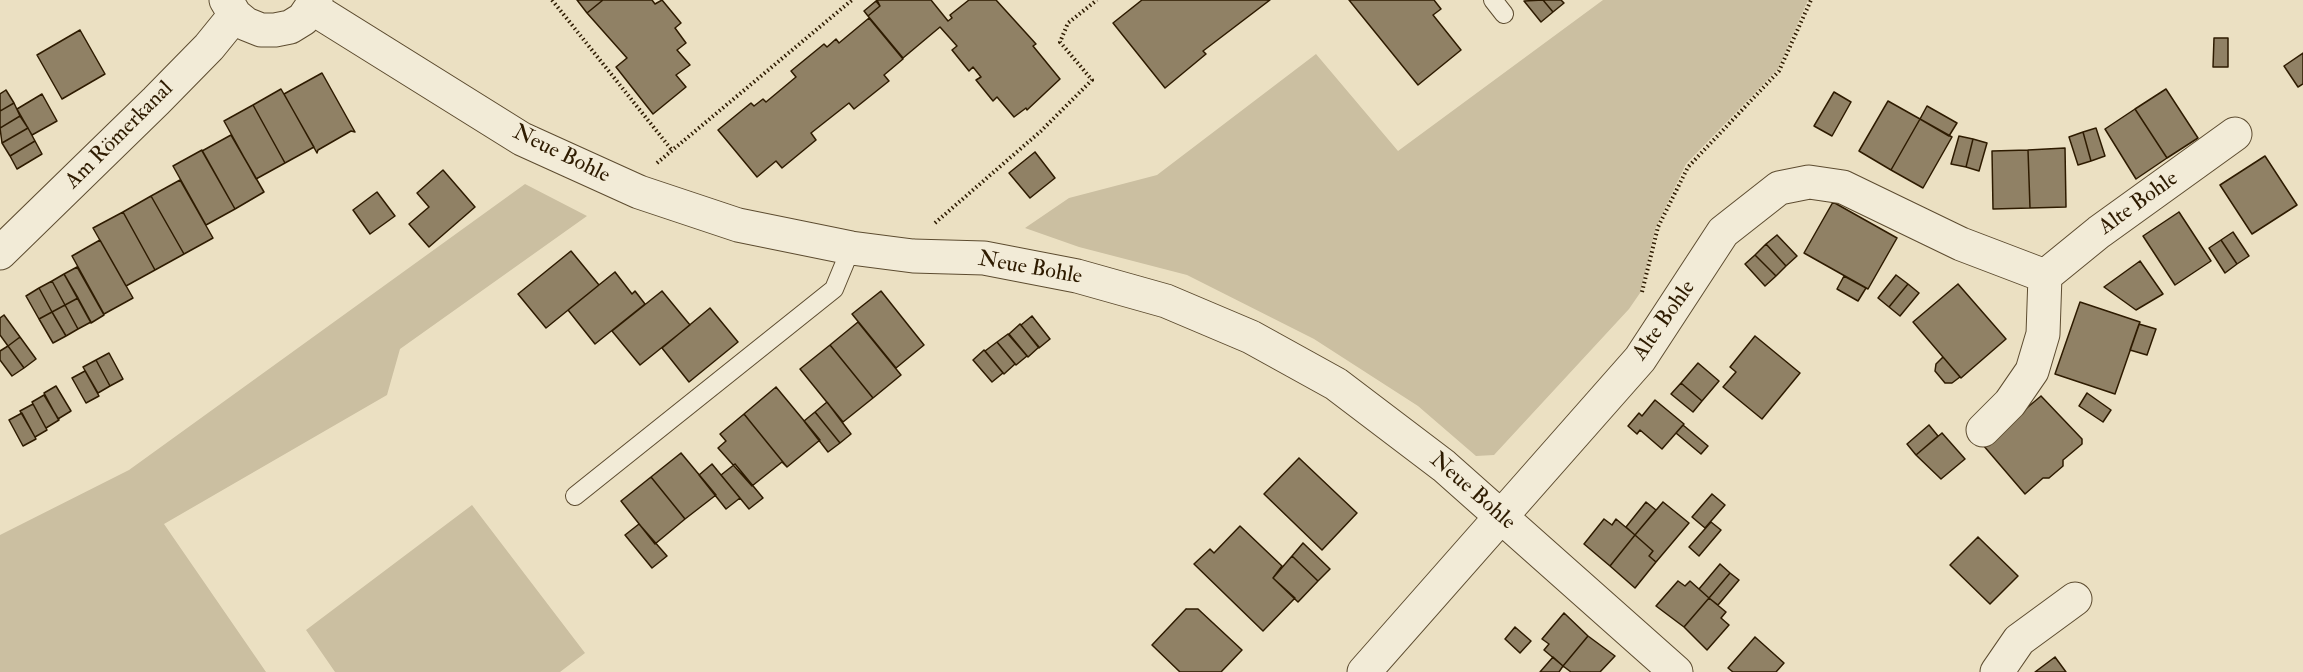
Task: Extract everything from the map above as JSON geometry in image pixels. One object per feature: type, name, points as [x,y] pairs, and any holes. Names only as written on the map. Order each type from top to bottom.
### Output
[{"type":"street","name":"Neue Bohle","points":[[230,8],[246,24],[261,30],[275,30],[296,23],[314,4],[522,139],[639,192],[738,225],[851,248],[913,256],[984,258],[1077,276],[1166,302],[1251,337],[1336,384],[1444,466],[1676,672]]},
{"type":"street","name":"Am Römerkanal","points":[[0,254],[209,48],[230,8]]},
{"type":"street","name":"Alte Bohle","points":[[1364,672],[1500,515],[1640,359],[1723,232],[1779,188],[1809,182],[1843,187],[1961,244],[2045,276],[2099,232],[2235,134]]},
{"type":"street","points":[[1983,430],[2010,403],[2032,371],[2043,334],[2045,276]]},
{"type":"street","points":[[1997,672],[2019,640],[2075,599]]},
{"type":"lane","points":[[575,496],[834,289],[851,248]]},
{"type":"path","points":[[552,0],[670,149]]},
{"type":"path","points":[[639,192],[659,158],[852,0]]},
{"type":"path","points":[[913,256],[937,219],[1041,131],[1092,81],[1060,42],[1068,23],[1097,0]]},
{"type":"path","points":[[1641,294],[1658,227],[1688,167],[1779,71],[1811,0]]},
{"type":"shaded area","points":[[1603,0],[1808,0],[1778,69],[1686,164],[1656,227],[1640,293],[1629,309],[1494,455],[1476,456],[1418,406],[1314,339],[1187,275],[1079,247],[1025,228],[1069,198],[1157,175],[1316,54],[1398,151]]},
{"type":"shaded area","points":[[525,184],[587,216],[400,349],[387,395],[164,524],[266,672],[0,672],[0,535],[129,470]]},
{"type":"shaded area","points":[[472,505],[585,653],[560,672],[335,672],[306,630]]},
{"type":"building","points":[[577,0],[603,0],[587,13]]},
{"type":"building","points":[[603,0],[652,0],[655,4],[662,0],[681,23],[675,28],[686,43],[677,50],[690,65],[676,75],[686,87],[653,114],[616,67],[627,58],[587,13]]},
{"type":"building","points":[[877,0],[931,0],[948,21],[952,18],[950,15],[969,0],[996,0],[1036,44],[1033,46],[1060,79],[1027,110],[1026,108],[1014,117],[997,97],[993,101],[976,80],[981,77],[973,67],[969,71],[952,50],[957,46],[940,27],[903,58],[868,16],[880,6]]},
{"type":"building","points":[[1142,0],[1270,0],[1203,51],[1206,54],[1165,88],[1113,23]]},
{"type":"building","points":[[1349,0],[1434,0],[1441,9],[1433,15],[1461,50],[1418,85]]},
{"type":"building","points":[[1543,0],[1553,12],[1541,22],[1524,1]]},
{"type":"building","points":[[1543,0],[1561,0],[1564,3],[1553,12]]},
{"type":"building","points":[[876,1],[880,6],[868,16],[864,11]]},
{"type":"building","points":[[869,18],[903,59],[884,75],[889,81],[854,109],[849,103],[811,133],[816,140],[782,168],[776,161],[757,177],[718,130],[751,103],[754,106],[763,99],[766,102],[796,77],[791,71],[824,44],[827,47],[836,39],[839,43]]},
{"type":"building","points":[[80,30],[105,74],[62,99],[37,55]]},
{"type":"building","points":[[2214,38],[2228,38],[2228,67],[2213,67]]},
{"type":"building","points":[[2303,53],[2303,84],[2298,87],[2284,66]]},
{"type":"building","points":[[322,73],[355,132],[351,131],[318,150],[317,153],[284,94]]},
{"type":"building","points":[[281,89],[314,147],[285,163],[253,105]]},
{"type":"building","points":[[2166,89],[2198,138],[2167,158],[2135,109]]},
{"type":"building","points":[[6,90],[14,103],[0,111],[0,94]]},
{"type":"building","points":[[1834,92],[1851,102],[1832,136],[1814,126]]},
{"type":"building","points":[[42,94],[57,121],[32,135],[17,109]]},
{"type":"building","points":[[1888,101],[1920,119],[1891,170],[1859,151]]},
{"type":"building","points":[[14,103],[20,116],[0,128],[0,111]]},
{"type":"building","points":[[253,105],[285,163],[256,179],[224,121]]},
{"type":"building","points":[[1927,106],[1957,123],[1949,136],[1920,119]]},
{"type":"building","points":[[2135,109],[2167,158],[2136,179],[2105,129]]},
{"type":"building","points":[[20,116],[28,128],[2,143],[0,128]]},
{"type":"building","points":[[1920,119],[1952,137],[1923,188],[1891,170]]},
{"type":"building","points":[[28,128],[35,141],[10,156],[2,143]]},
{"type":"building","points":[[2096,128],[2105,156],[2091,161],[2083,132]]},
{"type":"building","points":[[2083,132],[2091,161],[2078,165],[2069,137]]},
{"type":"building","points":[[231,135],[264,192],[235,209],[202,151]]},
{"type":"building","points":[[1959,136],[1973,139],[1966,167],[1951,164]]},
{"type":"building","points":[[1973,139],[1987,143],[1979,171],[1966,167]]},
{"type":"building","points":[[35,141],[42,154],[17,169],[10,156]]},
{"type":"building","points":[[2065,148],[2066,207],[2030,208],[2028,150]]},
{"type":"building","points":[[202,150],[235,209],[206,225],[173,166]]},
{"type":"building","points":[[2028,150],[2030,208],[1993,209],[1992,151]]},
{"type":"building","points":[[1035,152],[1055,178],[1030,198],[1009,173]]},
{"type":"building","points":[[2265,156],[2297,205],[2252,234],[2220,185]]},
{"type":"building","points":[[443,170],[475,207],[429,247],[409,224],[429,207],[417,193]]},
{"type":"building","points":[[180,180],[213,238],[184,254],[151,196]]},
{"type":"building","points":[[377,192],[395,216],[370,234],[353,210]]},
{"type":"building","points":[[151,196],[184,254],[155,270],[123,212]]},
{"type":"building","points":[[1833,202],[1897,238],[1868,289],[1804,253]]},
{"type":"building","points":[[123,212],[155,270],[126,286],[93,228]]},
{"type":"building","points":[[2179,212],[2211,261],[2175,285],[2143,236]]},
{"type":"building","points":[[2233,232],[2249,256],[2237,264],[2221,240]]},
{"type":"building","points":[[1777,235],[1797,256],[1786,266],[1766,244]]},
{"type":"building","points":[[100,240],[133,298],[104,314],[72,256]]},
{"type":"building","points":[[2221,240],[2237,264],[2225,273],[2209,248]]},
{"type":"building","points":[[1766,244],[1786,266],[1776,276],[1755,255]]},
{"type":"building","points":[[571,251],[599,285],[546,328],[518,294]]},
{"type":"building","points":[[1755,255],[1776,276],[1765,286],[1745,264]]},
{"type":"building","points":[[2140,261],[2163,294],[2136,310],[2104,287]]},
{"type":"building","points":[[77,267],[104,315],[91,323],[64,274]]},
{"type":"building","points":[[615,272],[632,294],[635,291],[645,304],[595,344],[568,310]]},
{"type":"building","points":[[64,274],[78,298],[65,305],[52,281]]},
{"type":"building","points":[[1896,275],[1908,284],[1889,307],[1878,298]]},
{"type":"building","points":[[1844,276],[1866,288],[1858,301],[1837,289]]},
{"type":"building","points":[[52,281],[65,305],[52,312],[39,288]]},
{"type":"building","points":[[1908,284],[1919,293],[1900,316],[1889,307]]},
{"type":"building","points":[[1958,284],[2006,339],[1961,378],[1913,322]]},
{"type":"building","points":[[39,288],[52,312],[39,319],[26,296]]},
{"type":"building","points":[[662,291],[690,325],[640,365],[612,331]]},
{"type":"building","points":[[881,291],[924,345],[896,368],[852,314]]},
{"type":"building","points":[[78,298],[91,322],[78,329],[65,305]]},
{"type":"building","points":[[2080,302],[2140,322],[2115,394],[2055,374]]},
{"type":"building","points":[[65,305],[78,329],[66,336],[52,312]]},
{"type":"building","points":[[710,308],[738,342],[689,382],[662,348]]},
{"type":"building","points":[[52,312],[66,336],[53,343],[39,319]]},
{"type":"building","points":[[4,315],[20,337],[8,346],[0,335],[0,318]]},
{"type":"building","points":[[1032,316],[1050,339],[1039,348],[1021,325]]},
{"type":"building","points":[[858,322],[901,375],[873,398],[830,345]]},
{"type":"building","points":[[1020,324],[1039,347],[1028,357],[1009,334]]},
{"type":"building","points":[[2139,324],[2156,329],[2147,355],[2130,350]]},
{"type":"building","points":[[1008,334],[1027,356],[1016,365],[997,342]]},
{"type":"building","points":[[1755,336],[1800,373],[1762,419],[1723,387],[1736,372],[1730,367]]},
{"type":"building","points":[[20,337],[36,359],[24,368],[8,346]]},
{"type":"building","points":[[997,342],[1015,364],[1004,374],[985,351]]},
{"type":"building","points":[[830,345],[873,398],[843,422],[800,369]]},
{"type":"building","points":[[8,346],[24,368],[12,376],[0,360],[0,351]]},
{"type":"building","points":[[984,350],[1003,373],[992,382],[973,360]]},
{"type":"building","points":[[109,353],[123,379],[110,386],[96,360]]},
{"type":"building","points":[[1943,357],[1960,377],[1952,383],[1945,383],[1935,371],[1936,364]]},
{"type":"building","points":[[96,360],[110,386],[98,393],[83,367]]},
{"type":"building","points":[[1698,363],[1719,381],[1702,401],[1681,383]]},
{"type":"building","points":[[85,371],[99,396],[86,403],[72,378]]},
{"type":"building","points":[[1681,383],[1702,401],[1693,412],[1671,394]]},
{"type":"building","points":[[56,386],[71,411],[58,419],[44,393]]},
{"type":"building","points":[[776,387],[820,440],[787,467],[744,414]]},
{"type":"building","points":[[2087,393],[2111,410],[2103,422],[2079,406]]},
{"type":"building","points":[[44,395],[59,420],[46,428],[32,402]]},
{"type":"building","points":[[2041,396],[2082,439],[2082,444],[2063,460],[2063,466],[2049,478],[2043,478],[2025,494],[1983,445]]},
{"type":"building","points":[[1655,400],[1684,424],[1662,449],[1640,430],[1637,434],[1628,426],[1639,413],[1642,416]]},
{"type":"building","points":[[827,402],[851,434],[840,443],[815,412]]},
{"type":"building","points":[[33,404],[47,430],[35,437],[20,411]]},
{"type":"building","points":[[815,412],[840,443],[828,452],[804,421]]},
{"type":"building","points":[[22,413],[36,439],[23,446],[9,420]]},
{"type":"building","points":[[744,414],[787,467],[782,462],[752,486],[718,448],[726,441],[720,434]]},
{"type":"building","points":[[1683,425],[1708,446],[1701,454],[1676,433]]},
{"type":"building","points":[[1929,425],[1938,436],[1916,455],[1907,444]]},
{"type":"building","points":[[1942,433],[1965,459],[1941,479],[1916,455]]},
{"type":"building","points":[[681,453],[716,495],[685,519],[651,477]]},
{"type":"building","points":[[1299,458],[1357,513],[1322,550],[1264,494]]},
{"type":"building","points":[[712,464],[740,498],[726,509],[699,475]]},
{"type":"building","points":[[735,464],[763,498],[749,509],[721,475]]},
{"type":"building","points":[[651,477],[685,519],[655,544],[621,501]]},
{"type":"building","points":[[1712,494],[1725,505],[1705,528],[1692,517]]},
{"type":"building","points":[[1646,502],[1656,510],[1635,535],[1626,527]]},
{"type":"building","points":[[1663,502],[1689,523],[1656,562],[1649,556],[1653,551],[1635,535]]},
{"type":"building","points":[[1604,519],[1612,525],[1616,519],[1635,535],[1610,566],[1584,544]]},
{"type":"building","points":[[1711,522],[1721,530],[1699,556],[1689,547]]},
{"type":"building","points":[[639,524],[667,556],[652,568],[625,535]]},
{"type":"building","points":[[1240,526],[1282,566],[1273,578],[1295,598],[1263,631],[1194,564],[1210,549],[1214,553]]},
{"type":"building","points":[[1635,535],[1653,551],[1649,556],[1656,562],[1635,588],[1610,566]]},
{"type":"building","points":[[1978,537],[2018,576],[1990,604],[1950,565]]},
{"type":"building","points":[[1303,543],[1330,569],[1318,581],[1292,556]]},
{"type":"building","points":[[1292,556],[1318,581],[1298,602],[1273,578]]},
{"type":"building","points":[[1720,564],[1730,573],[1709,598],[1699,589]]},
{"type":"building","points":[[1730,573],[1739,580],[1718,605],[1709,598]]},
{"type":"building","points":[[1678,581],[1685,586],[1690,581],[1709,598],[1684,627],[1656,606]]},
{"type":"building","points":[[1709,598],[1726,612],[1721,618],[1729,625],[1707,650],[1684,627]]},
{"type":"building","points":[[1186,609],[1198,609],[1242,650],[1221,672],[1180,672],[1152,645]]},
{"type":"building","points":[[1564,613],[1588,636],[1563,666],[1544,650],[1549,644],[1542,639]]},
{"type":"building","points":[[1515,627],[1531,641],[1520,653],[1505,639]]},
{"type":"building","points":[[1588,636],[1615,656],[1600,672],[1571,672],[1563,666]]},
{"type":"building","points":[[1755,637],[1784,663],[1776,672],[1733,672],[1728,668]]},
{"type":"building","points":[[1553,657],[1563,666],[1559,672],[1540,672]]},
{"type":"building","points":[[2055,657],[2066,672],[2035,672]]}]
